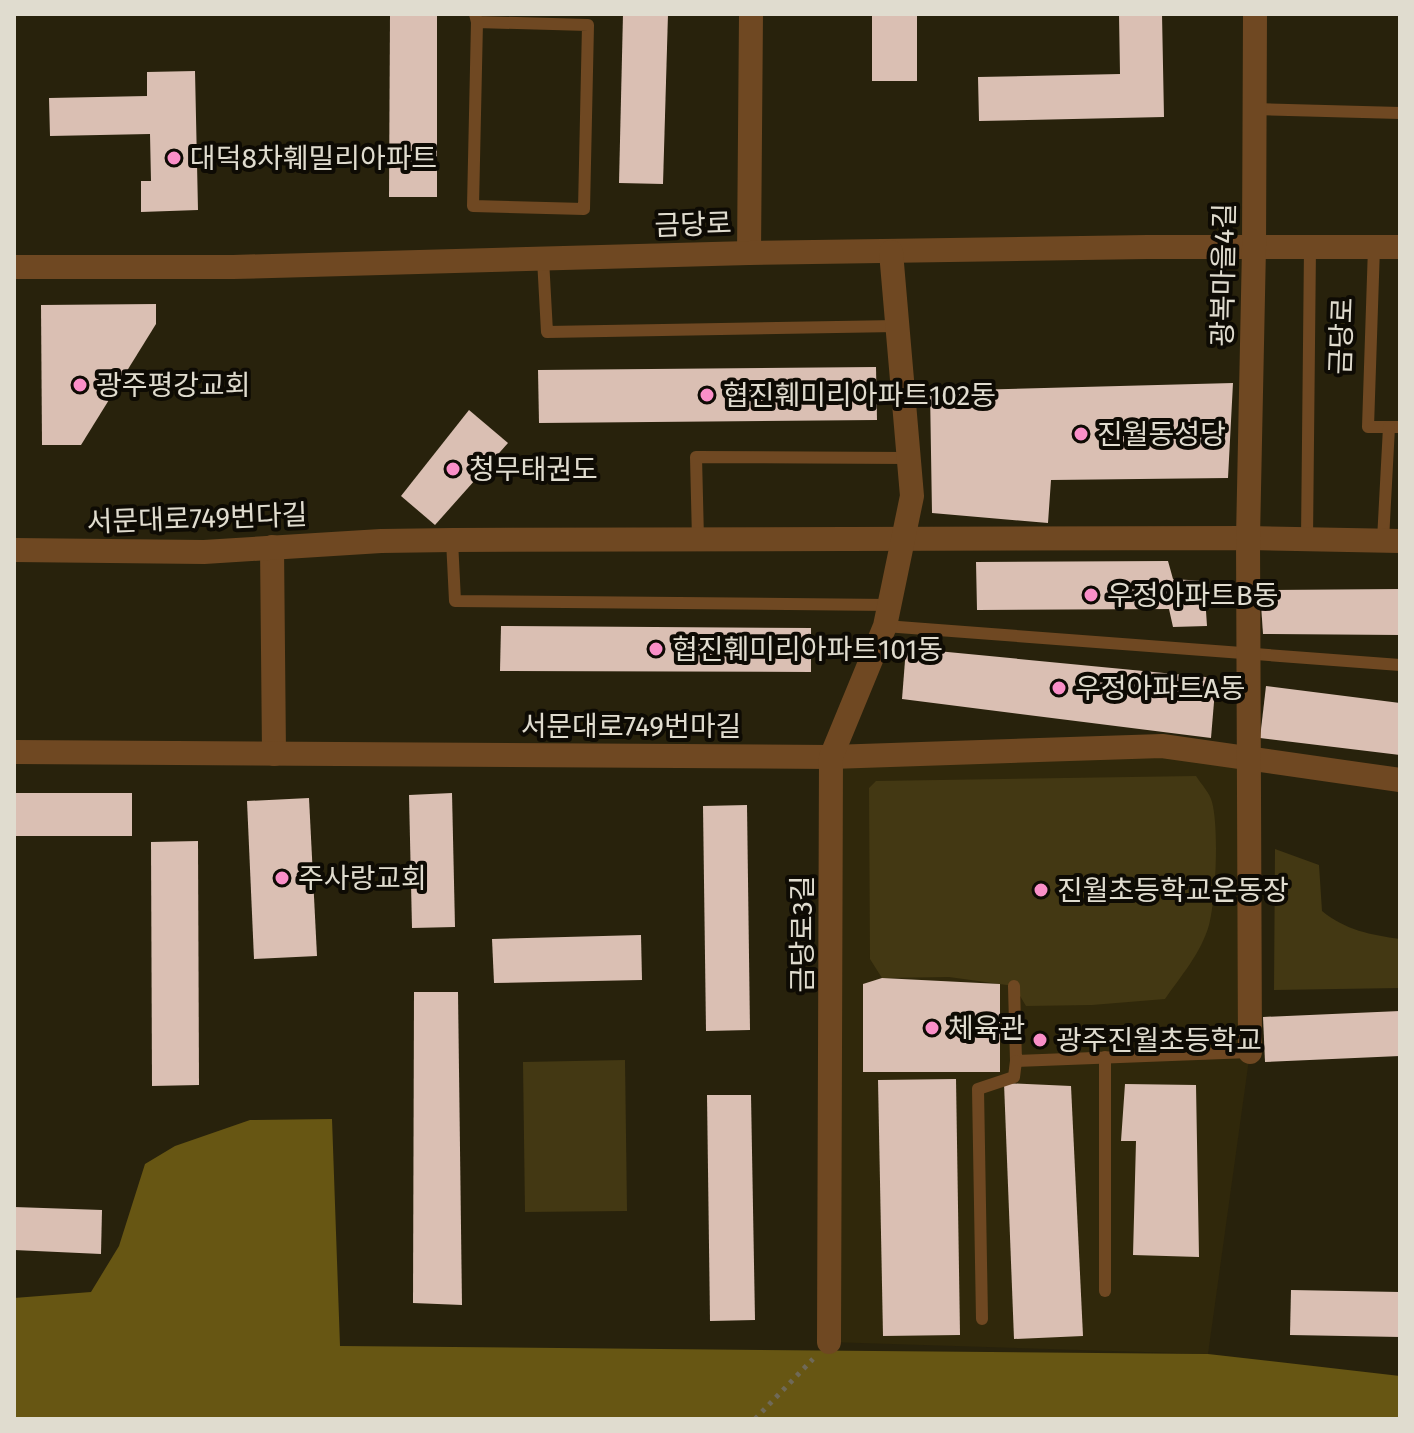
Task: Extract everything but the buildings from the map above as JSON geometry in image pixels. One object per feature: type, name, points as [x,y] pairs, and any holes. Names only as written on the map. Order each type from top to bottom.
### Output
[{"type":"street","points":[[749,253],[751,14]]},
{"type":"street","name":"광복마을4길","points":[[1250,1052],[1248,538],[1255,14]]},
{"type":"street","name":"금당로","points":[[14,267],[233,267],[749,253],[1400,247]]},
{"type":"street","name":"금당로3길","points":[[829,1342],[831,757],[887,616],[912,496],[891,252]]},
{"type":"street","points":[[452,540],[1248,538],[1392,541]]},
{"type":"street","name":"서문대로749번다길","points":[[14,550],[180,552],[452,540]]},
{"type":"street","points":[[272,547],[274,754]]},
{"type":"street","name":"서문대로749번마길","points":[[14,752],[831,757],[1162,746],[1400,780]]},
{"type":"lane","points":[[476,18],[588,25],[584,209],[473,206],[476,18]]},
{"type":"lane","points":[[1255,109],[1400,113]]},
{"type":"lane","points":[[1307,539],[1310,247]]},
{"type":"lane","name":"금당로","points":[[1374,247],[1368,427],[1394,427]]},
{"type":"lane","points":[[543,259],[547,332],[897,326]]},
{"type":"lane","points":[[1392,541],[1394,427]]},
{"type":"lane","points":[[698,539],[696,457],[907,458]]},
{"type":"lane","points":[[452,540],[455,601],[887,616],[1249,654],[1400,665]]},
{"type":"lane","points":[[982,1319],[978,1089],[1014,1077],[1014,986]]},
{"type":"lane","points":[[1016,1061],[1250,1052]]},
{"type":"lane","points":[[1105,1057],[1105,1291]]},
{"type":"path","points":[[755,1419],[829,1342]]},
{"type":"shaded area","name":"광주진월초등학교","points":[[831,757],[1248,758],[1250,1052],[1208,1354],[829,1342]]},
{"type":"shaded area","name":"진월초등학교운동장","points":[[1196,776],[1209,795],[1214,814],[1216,863],[1211,913],[1201,945],[1165,999],[1026,1006],[1014,986],[949,977],[882,978],[870,959],[869,788],[876,781]]},
{"type":"shaded area","points":[[1275,849],[1319,865],[1322,911],[1359,931],[1400,939],[1400,988],[1274,990]]},
{"type":"shaded area","points":[[625,1060],[627,1211],[525,1212],[523,1062]]},
{"type":"shaded area","points":[[332,1119],[340,1346],[1208,1354],[1400,1376],[1400,1419],[14,1419],[14,1298],[91,1292],[119,1246],[145,1164],[175,1146],[250,1120]]},
{"type":"place","name":"대덕8차훼밀리아파트","points":[[174,158]]},
{"type":"place","name":"광주평강교회","points":[[80,385]]},
{"type":"place","name":"협진훼미리아파트102동","points":[[707,395]]},
{"type":"place","name":"진월동성당","points":[[1081,434]]},
{"type":"place","name":"청무태권도","points":[[453,469]]},
{"type":"place","name":"우정아파트B동","points":[[1091,595]]},
{"type":"place","name":"협진훼미리아파트101동","points":[[656,649]]},
{"type":"place","name":"우정아파트A동","points":[[1059,688]]},
{"type":"place","name":"주사랑교회","points":[[282,878]]},
{"type":"place","name":"진월초등학교운동장","points":[[1041,890]]},
{"type":"place","name":"체육관","points":[[932,1028]]},
{"type":"place","name":"광주진월초등학교","points":[[1040,1040]]}]
